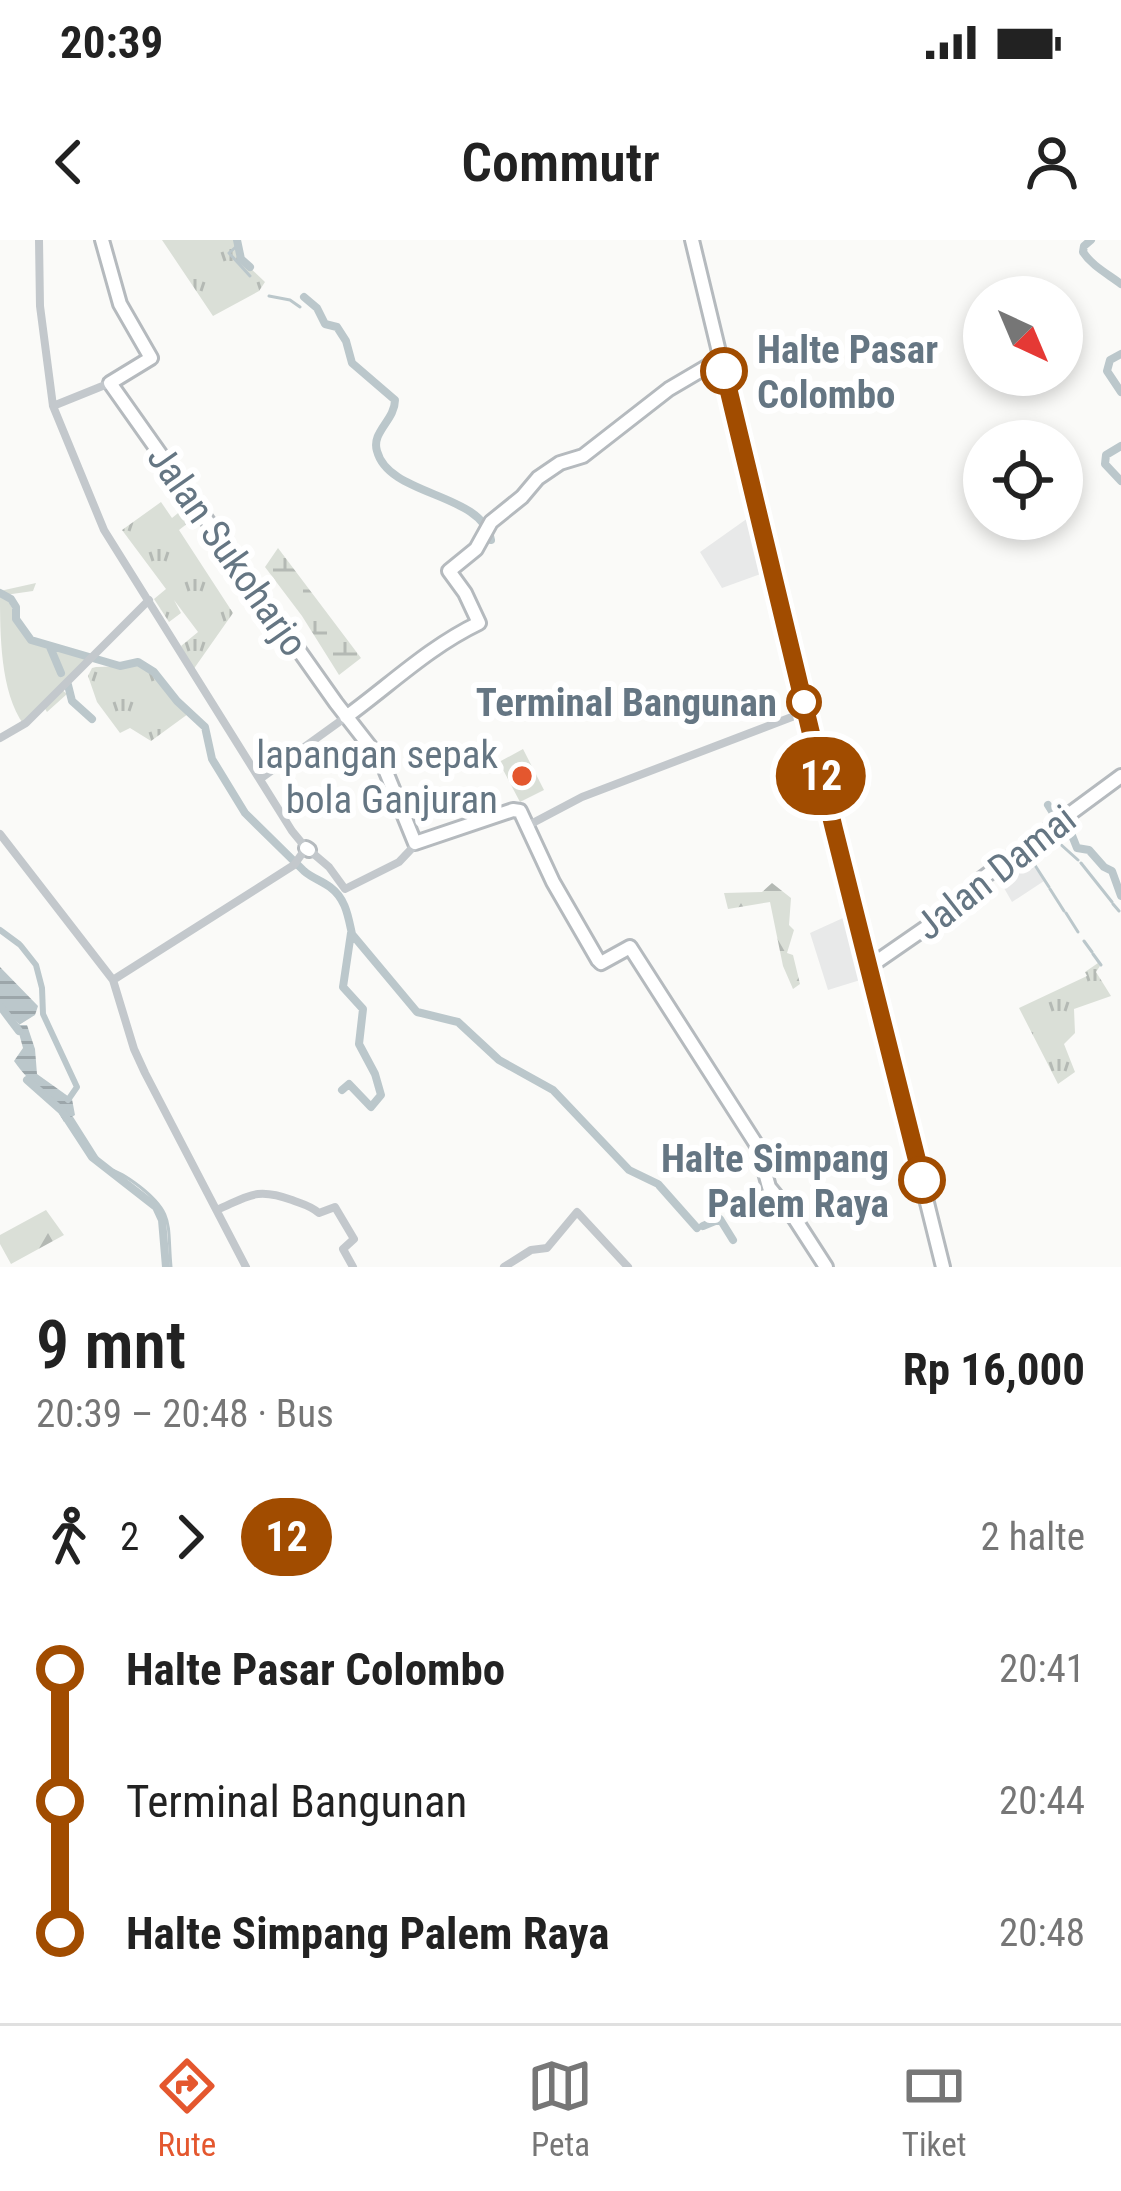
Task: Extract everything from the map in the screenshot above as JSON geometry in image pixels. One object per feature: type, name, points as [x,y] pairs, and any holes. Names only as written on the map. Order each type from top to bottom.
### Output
[{"type":"main road","points":[[102,240],[120,304],[151,358],[110,383]]},
{"type":"main road","points":[[692,240],[944,1267]]},
{"type":"main road","points":[[346,717],[424,655],[479,623],[449,571],[472,554],[488,528],[538,478],[583,456],[669,388],[721,358]]},
{"type":"main road","name":"Jalan Sukoharjo","points":[[110,383],[382,762],[415,843]]},
{"type":"main road","name":"Jalan Damai","points":[[868,967],[946,913],[980,880],[1121,776]]},
{"type":"main road","points":[[415,843],[518,810],[601,963],[629,947],[758,1148],[769,1187],[826,1267]]},
{"type":"street","points":[[39,240],[40,307],[53,406],[104,530],[260,779],[308,849],[345,889],[399,862],[415,843]]},
{"type":"street","points":[[53,406],[110,383]]},
{"type":"street","points":[[0,738],[26,723],[149,600]]},
{"type":"street","points":[[527,826],[582,797],[807,712]]},
{"type":"street","points":[[260,779],[346,717]]},
{"type":"street","points":[[0,834],[113,980],[134,1049],[246,1267]]},
{"type":"street","points":[[113,980],[296,863],[308,849]]},
{"type":"street","points":[[217,1210],[259,1192],[311,1206],[319,1213],[334,1207],[354,1239],[343,1249],[353,1267]]},
{"type":"street","points":[[504,1267],[531,1250],[547,1248],[577,1212],[628,1267]]},
{"type":"shaded area","points":[[755,513],[766,572],[722,588],[700,552]]},
{"type":"shaded area","points":[[1021,856],[1044,881],[1012,902],[996,874]]},
{"type":"shaded area","points":[[854,913],[870,977],[828,990],[810,933]]},
{"type":"shaded area","points":[[0,967],[38,1006],[35,1015],[19,1025],[27,1025],[37,1074],[72,1099],[75,1115],[64,1122],[14,1061],[23,1048],[17,1026],[19,1024],[0,1005]]},
{"type":"green space","points":[[162,240],[237,240],[241,259],[265,282],[259,291],[213,316]]},
{"type":"green space","points":[[193,501],[201,513],[179,530],[233,613],[193,670],[181,646],[198,632],[174,600],[181,613],[169,622],[154,599],[166,589],[122,530],[161,502],[172,518]]},
{"type":"green space","points":[[278,548],[361,658],[339,675],[265,567]]},
{"type":"green space","points":[[36,583],[33,591],[5,595],[30,641],[87,660],[61,689],[67,694],[24,725],[6,679],[0,591]]},
{"type":"green space","points":[[138,662],[154,672],[188,714],[151,741],[130,728],[120,733],[97,702],[88,676],[92,668]]},
{"type":"green space","name":"lapangan sepak bola Ganjuran","points":[[523,749],[544,790],[520,802],[499,762]]},
{"type":"green space","points":[[772,883],[791,898],[789,925],[794,930],[787,953],[793,955],[800,984],[793,989],[783,966],[770,902],[728,909],[724,893],[762,892]]},
{"type":"green space","points":[[1098,963],[1096,972],[1111,996],[1074,1009],[1075,1033],[1064,1044],[1075,1072],[1058,1084],[1019,1008],[1087,976],[1085,972]]},
{"type":"green space","points":[[46,1210],[64,1235],[11,1264],[0,1235]]},
{"type":"waterway","points":[[237,240],[241,259],[250,267]]},
{"type":"waterway","points":[[1091,240],[1083,252],[1121,284]]},
{"type":"waterway","points":[[238,245],[229,253],[250,276]]},
{"type":"waterway","points":[[269,296],[300,307]]},
{"type":"waterway","points":[[304,297],[325,324],[337,327],[352,363],[395,400],[376,444],[385,466],[399,478],[471,512],[484,524],[491,540]]},
{"type":"waterway","points":[[1121,354],[1110,360],[1107,371],[1121,392]]},
{"type":"waterway","points":[[1121,446],[1106,455],[1105,464],[1121,481]]},
{"type":"waterway","points":[[0,593],[11,599],[16,619],[31,640],[120,666],[138,662],[154,672],[205,727],[212,759],[245,813],[304,871],[340,897],[352,934]]},
{"type":"waterway","points":[[50,647],[61,673]]},
{"type":"waterway","points":[[68,685],[72,701],[92,719]]},
{"type":"waterway","points":[[1048,805],[1058,821]]},
{"type":"waterway","points":[[1060,823],[1077,848],[1089,850],[1112,871],[1121,896]]},
{"type":"waterway","points":[[1048,833],[1078,860]]},
{"type":"waterway","points":[[1027,853],[1049,887]]},
{"type":"waterway","points":[[1081,863],[1112,902]]},
{"type":"waterway","points":[[1050,889],[1064,911]]},
{"type":"waterway","points":[[1113,904],[1119,911]]},
{"type":"waterway","points":[[1066,913],[1078,932]]},
{"type":"waterway","points":[[0,930],[19,944]]},
{"type":"waterway","points":[[342,1090],[349,1084],[371,1107],[381,1095],[359,1044],[363,1009],[343,987],[351,933],[417,1012],[458,1022],[499,1060],[553,1090],[629,1170],[658,1184],[697,1228]]},
{"type":"waterway","points":[[1084,941],[1092,952]]},
{"type":"waterway","points":[[21,946],[36,965],[43,1014],[77,1087],[68,1100]]},
{"type":"waterway","points":[[1093,954],[1101,965]]},
{"type":"waterway","points":[[0,1006],[19,1031]]},
{"type":"waterway","points":[[27,1080],[62,1111],[92,1157],[156,1207],[162,1220],[166,1267]]},
{"type":"waterway","points":[[72,1118],[103,1167],[118,1172],[159,1204],[167,1221],[171,1267]]},
{"type":"waterway","points":[[703,1226],[720,1219],[733,1240]]},
{"type":"bus line","name":"12","points":[[724,371],[922,1180]]},
{"type":"place","name":"Halte Pasar Colombo","points":[[724,371]]},
{"type":"place","name":"Terminal Bangunan","points":[[804,702]]},
{"type":"place","name":"lapangan sepak bola Ganjuran","points":[[522,776]]},
{"type":"place","name":"Halte Simpang Palem Raya","points":[[922,1180]]}]
